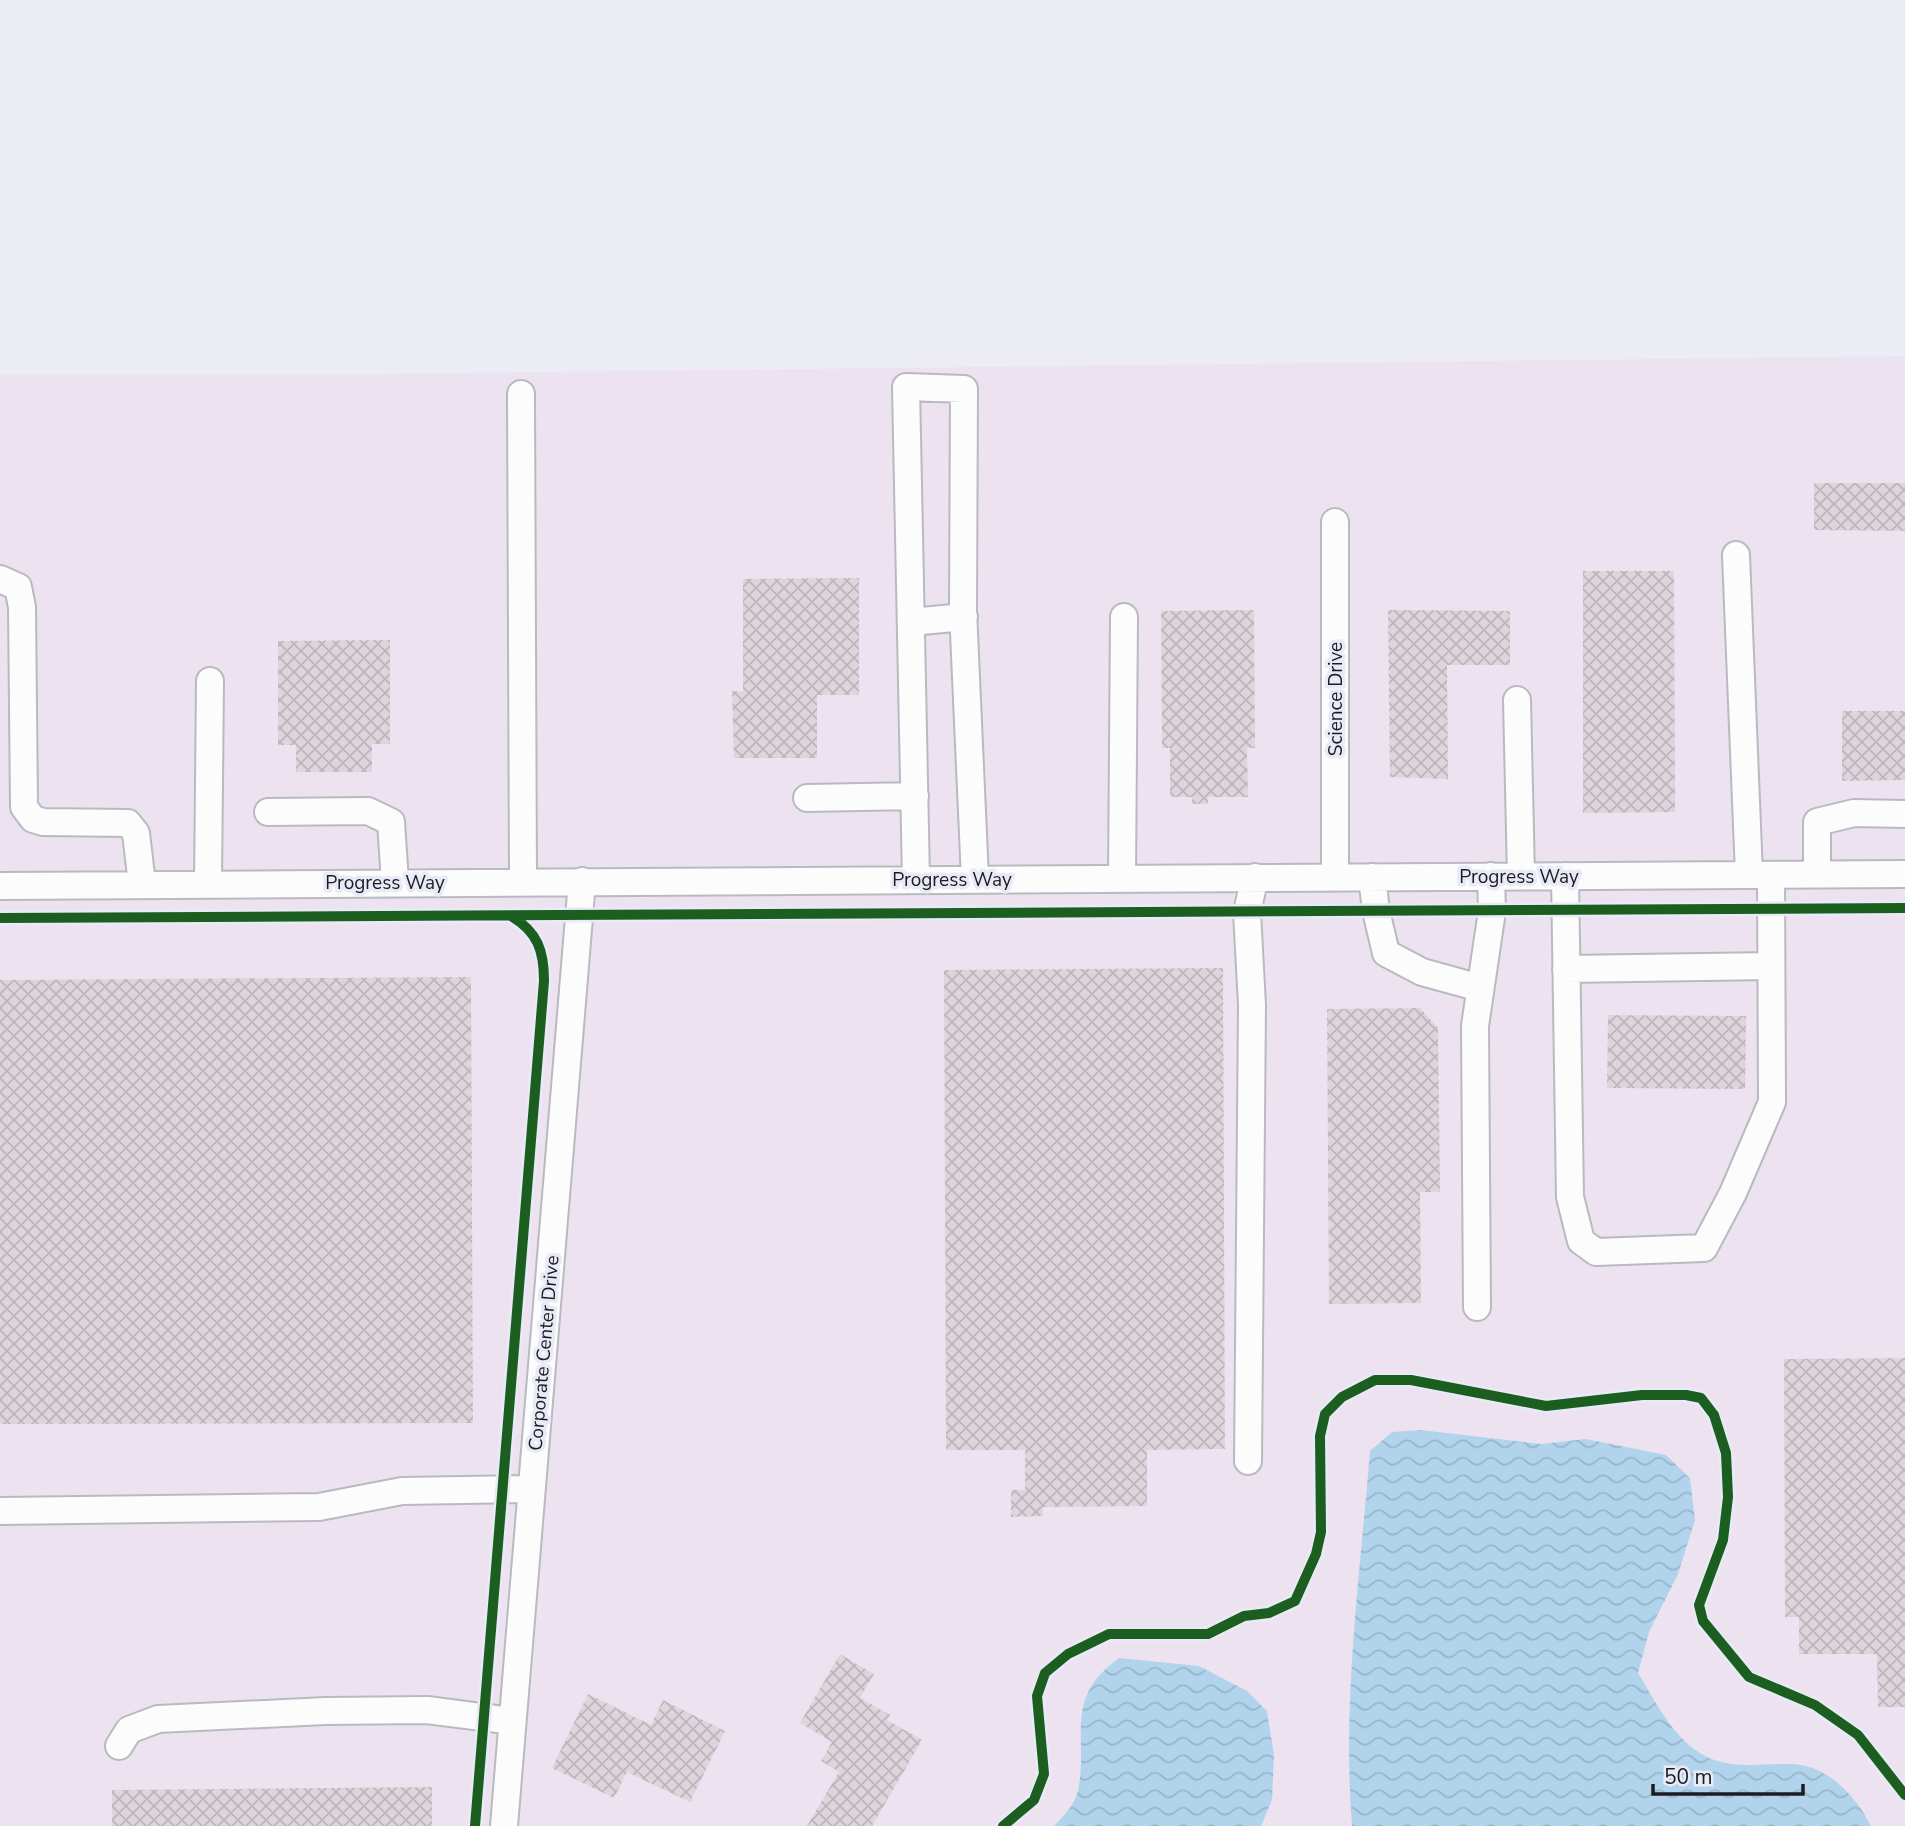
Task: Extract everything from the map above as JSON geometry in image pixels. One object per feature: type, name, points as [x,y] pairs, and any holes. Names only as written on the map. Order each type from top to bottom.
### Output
[{"type":"street","points":[[916,879],[906,387],[964,389],[964,617],[975,879]]},
{"type":"street","points":[[521,394],[523,881]]},
{"type":"street","name":"Science Drive","points":[[1335,522],[1335,877]]},
{"type":"street","points":[[1565,876],[1570,1197],[1581,1241],[1596,1252],[1704,1248],[1733,1193],[1772,1102],[1771,965],[1760,875],[1736,555]]},
{"type":"street","points":[[0,579],[18,587],[22,607],[24,807],[33,819],[43,822],[128,823],[136,833],[142,884]]},
{"type":"street","points":[[911,621],[964,617]]},
{"type":"street","points":[[1122,878],[1124,617]]},
{"type":"street","points":[[208,883],[210,681]]},
{"type":"street","points":[[1517,700],[1521,876]]},
{"type":"street","points":[[807,798],[915,796]]},
{"type":"street","points":[[268,812],[368,811],[391,822],[396,882]]},
{"type":"street","points":[[1817,874],[1817,822],[1854,813],[1905,814]]},
{"type":"street","name":"Progress Way","points":[[0,886],[1905,874]]},
{"type":"street","points":[[1477,1307],[1475,1026],[1492,911],[1491,876]]},
{"type":"street","points":[[1248,1461],[1252,1005],[1247,912],[1255,877]]},
{"type":"street","points":[[1372,877],[1376,911],[1386,953],[1422,972],[1480,988]]},
{"type":"street","name":"Corporate Center Drive","points":[[503,1826],[582,881]]},
{"type":"street","points":[[1566,969],[1771,965]]},
{"type":"street","points":[[0,1511],[319,1507],[402,1491],[531,1489]]},
{"type":"street","points":[[119,1746],[129,1730],[158,1720],[325,1711],[427,1710],[512,1721]]},
{"type":"shaded area","points":[[1905,356],[1905,1826],[0,1826],[0,374],[369,374]]},
{"type":"water","points":[[1421,1430],[1541,1444],[1586,1439],[1666,1455],[1690,1478],[1695,1520],[1678,1574],[1649,1632],[1638,1673],[1674,1730],[1694,1749],[1726,1763],[1790,1764],[1816,1769],[1849,1793],[1871,1826],[1352,1826],[1349,1779],[1351,1686],[1370,1451],[1392,1432]]},
{"type":"water","points":[[1119,1658],[1199,1666],[1247,1691],[1267,1711],[1274,1755],[1272,1800],[1261,1826],[1054,1826],[1065,1814],[1078,1791],[1081,1771],[1081,1720],[1090,1688],[1101,1673]]},
{"type":"building","points":[[1814,483],[1905,483],[1905,531],[1814,530]]},
{"type":"building","points":[[1583,571],[1674,571],[1675,812],[1583,813]]},
{"type":"building","points":[[859,578],[859,695],[817,695],[817,758],[734,758],[732,691],[743,692],[743,579]]},
{"type":"building","points":[[1254,610],[1255,748],[1247,748],[1248,797],[1208,797],[1208,804],[1192,804],[1192,797],[1170,797],[1170,748],[1162,748],[1161,611]]},
{"type":"building","points":[[1388,610],[1510,611],[1510,665],[1447,665],[1448,779],[1390,777]]},
{"type":"building","points":[[390,640],[390,744],[372,744],[372,772],[296,772],[296,745],[278,745],[278,641]]},
{"type":"building","points":[[1842,711],[1905,711],[1905,780],[1842,781]]},
{"type":"building","points":[[1223,968],[1225,1449],[1147,1450],[1147,1506],[1043,1507],[1043,1516],[1011,1517],[1011,1490],[1025,1490],[1025,1450],[946,1450],[944,970]]},
{"type":"building","points":[[471,977],[473,1423],[0,1424],[0,980]]},
{"type":"building","points":[[1420,1008],[1438,1028],[1440,1192],[1420,1192],[1421,1303],[1329,1304],[1327,1009]]},
{"type":"building","points":[[1608,1015],[1746,1016],[1745,1089],[1607,1088]]},
{"type":"building","points":[[1905,1358],[1905,1707],[1878,1707],[1877,1654],[1799,1654],[1799,1617],[1785,1617],[1784,1359]]},
{"type":"building","points":[[840,1654],[874,1674],[860,1698],[890,1715],[887,1720],[922,1740],[872,1826],[807,1826],[839,1772],[821,1761],[832,1742],[800,1723]]},
{"type":"building","points":[[588,1694],[651,1725],[663,1700],[725,1731],[690,1802],[627,1772],[614,1798],[552,1768]]},
{"type":"building","points":[[432,1787],[432,1826],[112,1826],[112,1790]]},
{"type":"cycle path","points":[[0,918],[1905,908]]},
{"type":"cycle path","points":[[475,1826],[544,981],[543,960],[538,943],[528,929],[511,916]]},
{"type":"cycle path","points":[[1003,1826],[1034,1800],[1044,1774],[1037,1696],[1045,1673],[1068,1654],[1109,1634],[1208,1634],[1244,1616],[1269,1613],[1295,1601],[1316,1554],[1321,1532],[1320,1436],[1325,1414],[1342,1397],[1375,1380],[1411,1380],[1546,1406],[1642,1395],[1686,1395],[1701,1398],[1714,1415],[1726,1453],[1728,1497],[1723,1540],[1699,1605],[1703,1621],[1749,1677],[1815,1705],[1858,1735],[1905,1795]]}]
